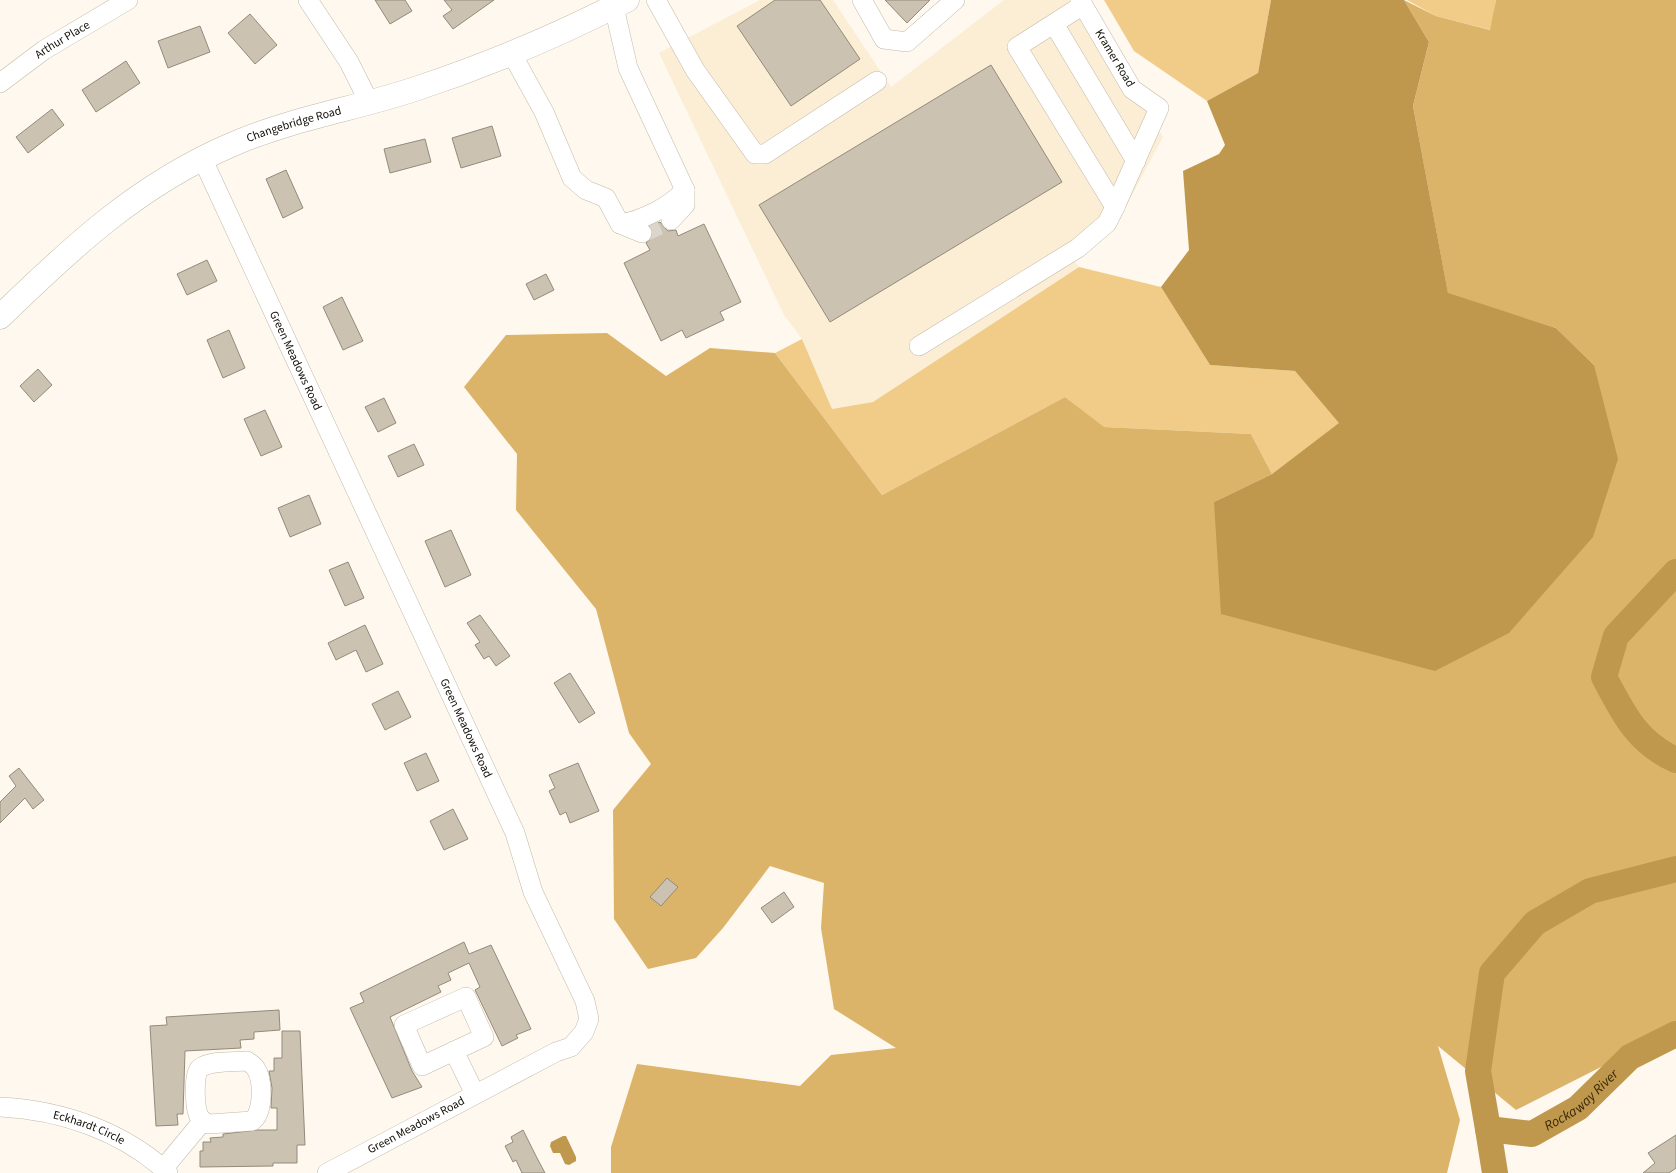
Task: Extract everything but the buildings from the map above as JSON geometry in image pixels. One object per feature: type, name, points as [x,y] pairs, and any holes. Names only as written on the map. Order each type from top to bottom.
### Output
[{"type":"main road","name":"Changebridge Road","points":[[0,317],[96,227],[123,206],[150,188],[203,160],[253,136],[414,89],[518,51],[617,2]]},
{"type":"street","name":"Arthur Place","points":[[0,83],[44,50],[128,0]]},
{"type":"street","points":[[308,0],[349,62],[369,102]]},
{"type":"street","points":[[656,0],[695,70],[755,154],[765,154],[877,81]]},
{"type":"street","points":[[862,0],[884,39],[907,42],[955,0]]},
{"type":"street","points":[[617,2],[628,68],[685,190],[685,205],[671,220]]},
{"type":"street","points":[[1081,2],[1054,24],[1017,47],[1116,208]]},
{"type":"street","name":"Kramer Road","points":[[1081,2],[1132,89],[1159,108],[1136,161]]},
{"type":"street","points":[[919,346],[1078,248],[1107,223],[1116,208],[1136,161],[1054,24]]},
{"type":"street","points":[[518,51],[572,178],[586,190],[606,198],[620,224],[642,233]]},
{"type":"street","name":"Green Meadows Road","points":[[203,160],[515,833],[534,892],[584,1001],[589,1019],[584,1032],[571,1047],[556,1052],[475,1094],[346,1168],[326,1173]]},
{"type":"street","points":[[620,224],[630,222],[674,202],[685,190]]},
{"type":"street","points":[[454,1051],[475,1094]]},
{"type":"street","name":"Eckhardt Circle","points":[[0,1108],[50,1113],[108,1132],[135,1147],[166,1171]]},
{"type":"street","points":[[166,1171],[202,1122]]},
{"type":"shaded area","points":[[760,0],[833,0],[891,87],[1004,0],[1078,0],[1163,137],[1116,225],[1068,253],[1079,267],[874,402],[832,409],[802,339],[784,315],[659,53]]},
{"type":"shaded area","points":[[1104,0],[1271,0],[1258,73],[1207,101],[1134,51]]},
{"type":"shaded area","points":[[1271,0],[1404,0],[1429,42],[1413,106],[1448,293],[1556,328],[1594,365],[1618,459],[1593,537],[1509,633],[1435,671],[1221,614],[1214,502],[1272,474],[1339,423],[1295,371],[1210,365],[1161,287],[1189,250],[1183,171],[1219,154],[1225,145],[1207,101],[1258,73]]},
{"type":"shaded area","points":[[1404,0],[1436,16],[1490,30],[1496,0],[1676,0],[1676,1029],[1516,1110],[1438,1046],[1460,1120],[1447,1173],[611,1173],[611,1147],[637,1064],[800,1086],[831,1055],[896,1048],[834,1009],[821,928],[824,883],[770,866],[723,928],[696,958],[648,969],[614,919],[613,810],[651,764],[629,733],[596,609],[516,510],[517,454],[464,387],[506,335],[607,333],[666,376],[710,348],[775,353],[882,495],[1065,397],[1104,427],[1251,434],[1272,474],[1214,502],[1594,365],[1556,328],[1448,294],[1413,106],[1429,42]]},
{"type":"shaded area","points":[[1407,0],[1496,0],[1491,30],[1436,16]]},
{"type":"shaded area","points":[[1079,267],[1161,287],[1210,365],[1295,371],[1340,423],[1272,474],[1251,434],[1103,427],[1065,397],[882,495],[775,353],[802,339],[832,409],[873,402]]},
{"type":"shaded area","points":[[566,1136],[576,1157],[576,1161],[569,1165],[565,1164],[560,1153],[553,1153],[550,1146],[551,1142]]},
{"type":"waterway","points":[[1676,572],[1616,636],[1604,677],[1632,726],[1651,745],[1676,760]]},
{"type":"waterway","points":[[1488,1129],[1478,1071],[1492,973],[1535,923],[1590,891],[1676,869]]},
{"type":"waterway","name":"Rockaway River","points":[[1495,1173],[1488,1129],[1532,1134],[1578,1108],[1630,1057],[1676,1034]]},
{"type":"tunnel","points":[[642,233],[671,220]]}]
